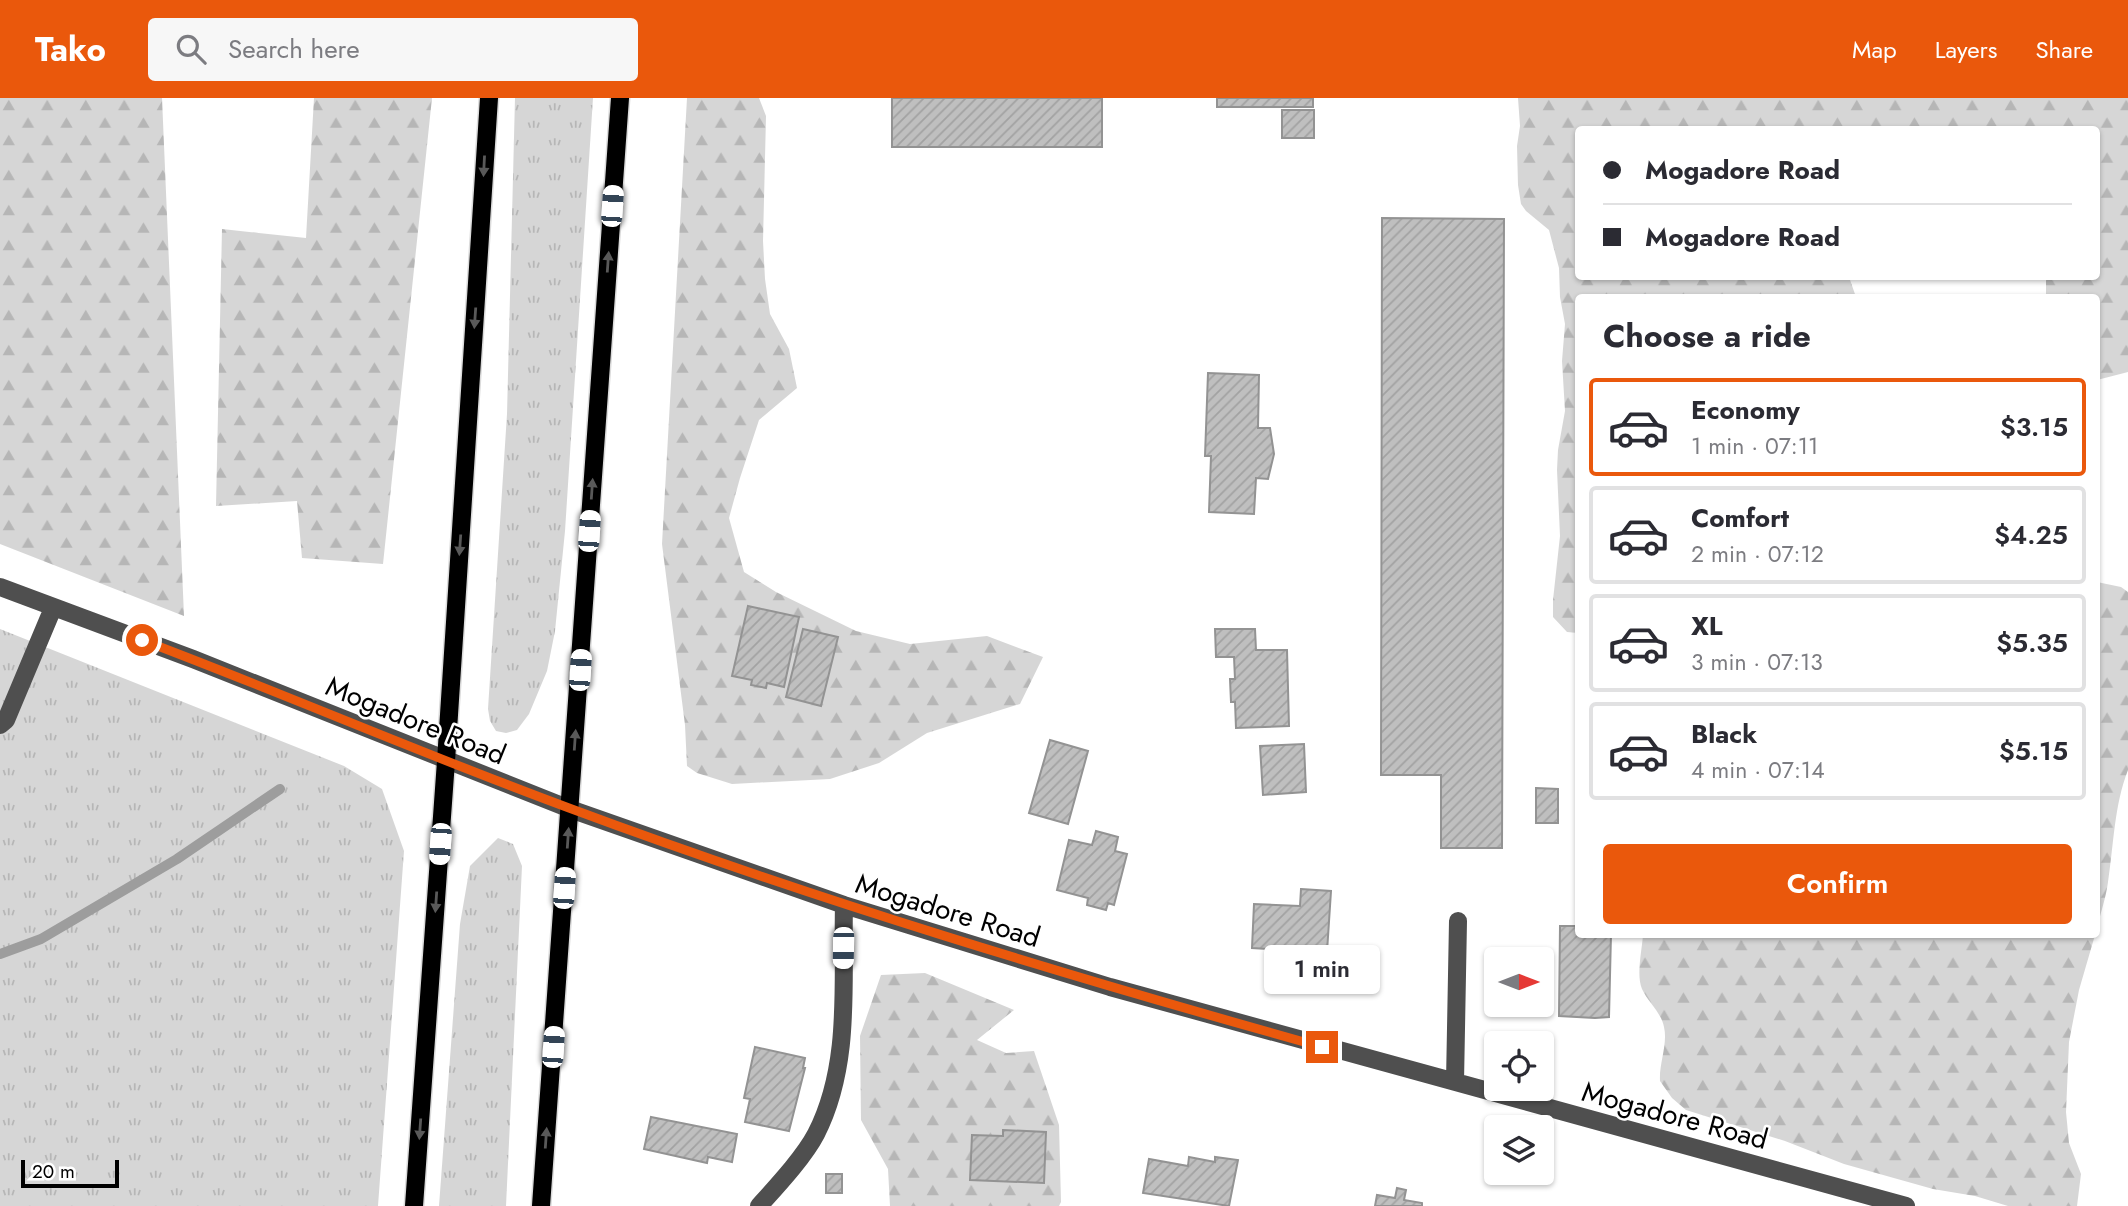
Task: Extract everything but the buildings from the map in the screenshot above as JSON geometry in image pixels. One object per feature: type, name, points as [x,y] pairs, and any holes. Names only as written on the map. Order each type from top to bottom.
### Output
[{"type":"main road","points":[[414,1206],[489,98]]},
{"type":"main road","points":[[541,1206],[620,98]]},
{"type":"street","name":"Mogadore Road","points":[[0,587],[193,659],[570,808],[844,905],[1110,987],[1906,1206]]},
{"type":"street","points":[[0,725],[6,720],[53,608]]},
{"type":"street","points":[[759,1206],[815,1135],[833,1091],[843,1033],[844,905]]},
{"type":"street","points":[[1455,1082],[1458,921]]},
{"type":"green space","points":[[0,98],[162,98],[184,616],[0,544]]},
{"type":"green space","points":[[314,98],[432,98],[383,564],[302,558],[297,501],[216,506],[222,229],[306,238]]},
{"type":"green space","points":[[515,98],[593,98],[565,531],[555,631],[547,671],[529,714],[517,730],[506,733],[496,731],[490,721],[488,709],[507,414]]},
{"type":"green space","points":[[687,98],[759,98],[766,116],[763,241],[765,279],[770,314],[789,349],[797,388],[759,420],[740,478],[729,518],[744,572],[776,592],[856,631],[910,644],[987,636],[1043,657],[1020,704],[927,733],[879,763],[830,779],[732,784],[697,773],[687,766],[685,725],[662,544]]},
{"type":"green space","points":[[1518,98],[2128,98],[2128,372],[2100,379],[2100,294],[2046,294],[2046,280],[2100,280],[2100,126],[1575,126],[1575,280],[1850,280],[1855,294],[1575,294],[1575,633],[1567,632],[1553,617],[1560,536],[1557,470],[1565,411],[1562,361],[1565,324],[1559,268],[1549,230],[1521,204],[1517,146],[1520,126]]},
{"type":"green space","points":[[2100,583],[2121,587],[2128,592],[2128,770],[2117,811],[2107,888],[2100,917]]},
{"type":"green space","points":[[0,629],[344,766],[382,789],[404,851],[378,1206],[0,1206]]},
{"type":"green space","points":[[498,838],[513,844],[522,866],[506,1206],[439,1206],[460,924],[470,866]]},
{"type":"green space","points":[[1643,938],[2094,938],[2079,990],[2069,1042],[2066,1112],[2069,1143],[2081,1174],[2077,1206],[2008,1206],[1975,1196],[1933,1189],[1844,1164],[1785,1141],[1686,1110],[1672,1098],[1660,1081],[1664,1027],[1642,989],[1639,970]]},
{"type":"green space","points":[[925,973],[1014,1010],[977,1040],[1006,1053],[1034,1051],[1059,1125],[1059,1206],[890,1206],[888,1169],[861,1120],[860,1036],[881,975]]},
{"type":"waterway","points":[[0,954],[41,939],[177,859],[280,789]]},
{"type":"route","points":[[142,640],[446,761],[741,870],[1031,964],[1322,1047]]}]
